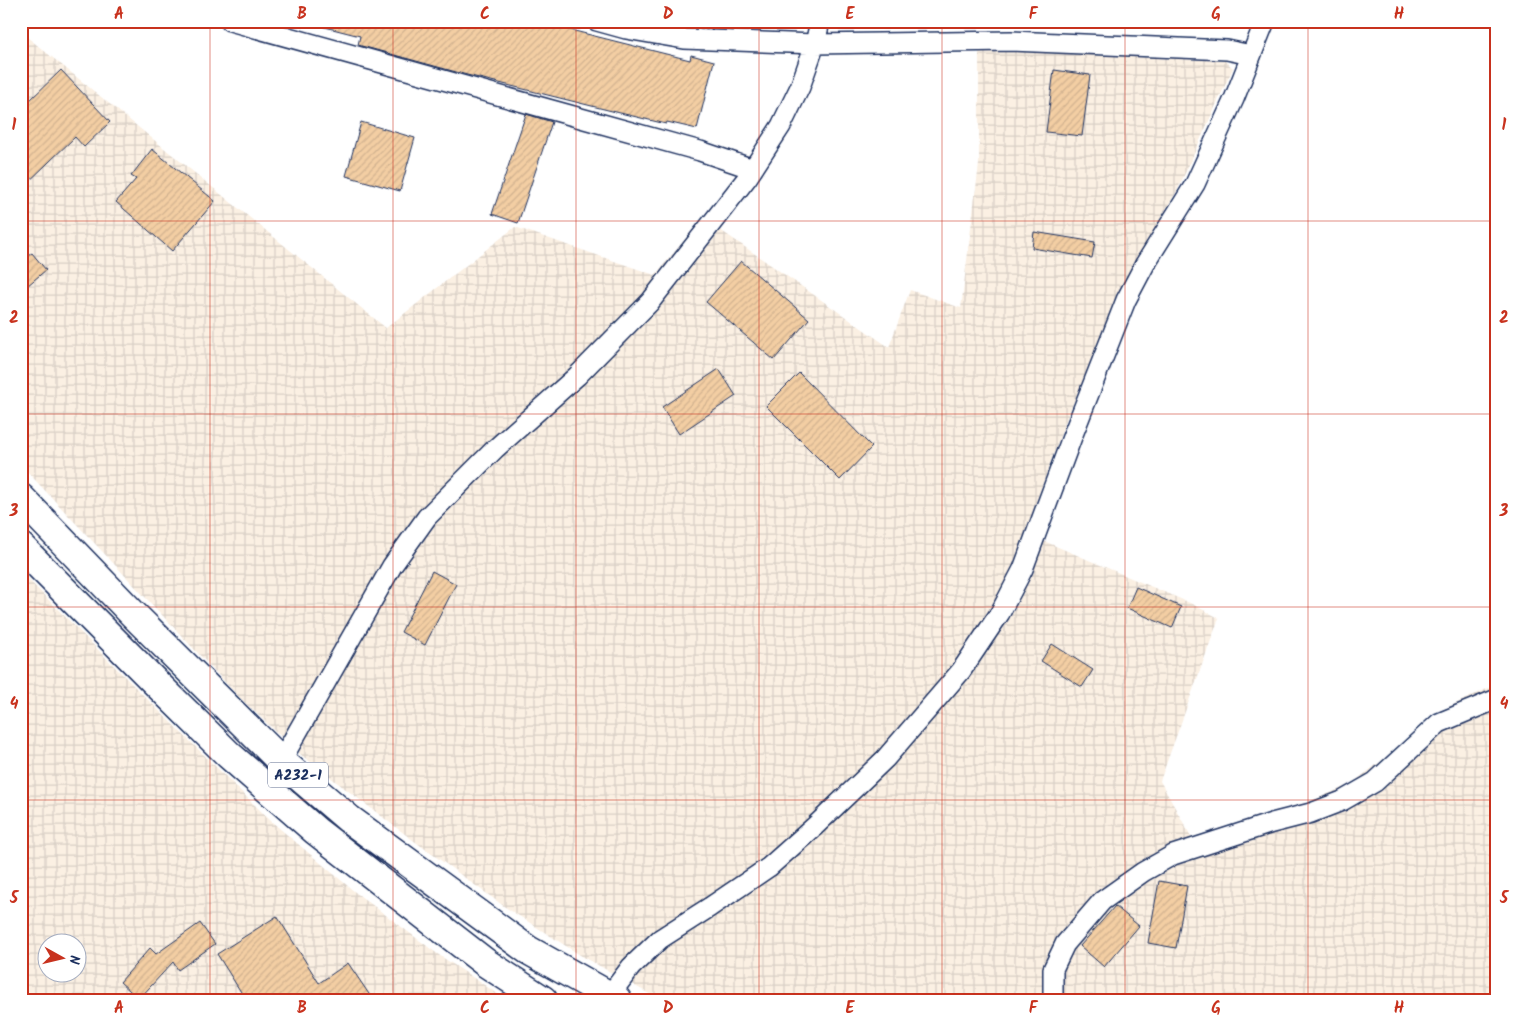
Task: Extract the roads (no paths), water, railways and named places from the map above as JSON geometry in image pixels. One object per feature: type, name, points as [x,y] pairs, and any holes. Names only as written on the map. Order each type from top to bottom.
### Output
[{"type":"highway","name":"A232-1","points":[[21,498],[133,614],[281,761],[349,819],[520,944],[613,998]]},
{"type":"highway","name":"A232-1","points":[[21,547],[229,755],[316,831],[486,964],[543,1000]]},
{"type":"street","points":[[230,21],[691,148],[753,169]]},
{"type":"street","points":[[597,21],[626,29],[684,39],[815,44],[1011,40],[1227,50],[1251,55]]},
{"type":"street","points":[[281,761],[392,566],[427,517],[495,449],[577,376],[650,302],[724,209],[781,126],[800,87],[815,44],[820,21]]},
{"type":"street","points":[[613,998],[630,967],[660,939],[769,867],[885,759],[961,671],[1000,613],[1023,569],[1126,300],[1145,264],[1195,184],[1234,99],[1265,21]]},
{"type":"street","points":[[1053,1000],[1053,969],[1065,944],[1102,901],[1143,872],[1173,855],[1272,823],[1311,813],[1342,801],[1375,782],[1439,723],[1497,699]]}]
